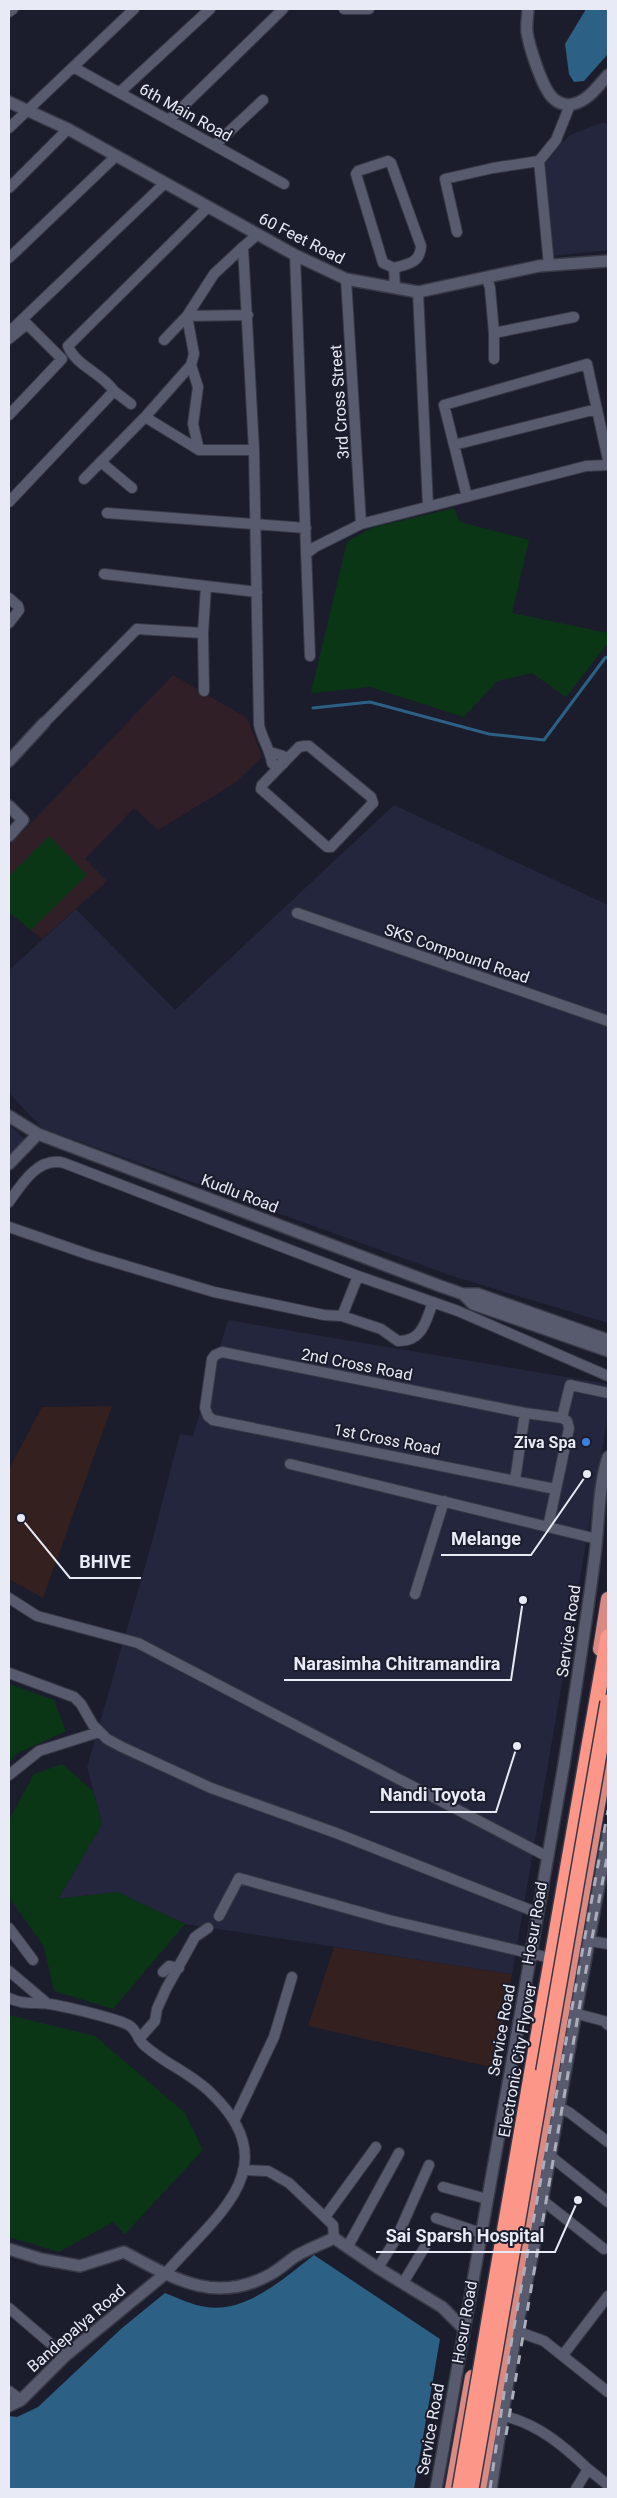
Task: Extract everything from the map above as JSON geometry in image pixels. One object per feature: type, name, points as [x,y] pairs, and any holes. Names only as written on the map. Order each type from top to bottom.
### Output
[{"type":"highway","name":"Hosur Road","points":[[452,2489],[608,1599]]},
{"type":"highway","name":"Electronic City Flyover","points":[[460,2489],[608,1637]]},
{"type":"highway","name":"Electronic City Flyover","points":[[471,2489],[608,1702]]},
{"type":"highway","points":[[479,2489],[511,2334],[570,2012],[608,1748]]},
{"type":"highway","points":[[480,2331],[511,2334]]},
{"type":"street","points":[[9,12],[12,9]]},
{"type":"street","points":[[9,128],[134,9]]},
{"type":"street","points":[[120,92],[210,9]]},
{"type":"street","points":[[169,120],[283,9]]},
{"type":"street","points":[[344,9],[369,9]]},
{"type":"street","points":[[528,9],[527,34],[548,93],[557,101],[570,105],[589,96],[608,75]]},
{"type":"street","name":"6th Main Road","points":[[73,67],[284,184]]},
{"type":"street","points":[[214,145],[263,100]]},
{"type":"street","name":"60 Feet Road","points":[[9,102],[68,129],[296,256],[346,278],[418,292],[550,265],[608,261]]},
{"type":"street","points":[[457,232],[445,179],[493,168],[539,161],[556,140],[570,105]]},
{"type":"street","points":[[9,188],[68,129]]},
{"type":"street","points":[[9,258],[116,156]]},
{"type":"street","points":[[388,161],[391,163],[421,246],[420,255],[417,260],[394,268],[383,263],[356,174],[358,171],[388,161]]},
{"type":"street","points":[[539,161],[550,265]]},
{"type":"street","points":[[9,332],[165,183]]},
{"type":"street","points":[[131,404],[114,391],[109,383],[71,354],[68,346],[208,207]]},
{"type":"street","points":[[164,340],[187,316],[214,274],[258,234]]},
{"type":"street","points":[[243,247],[254,450],[259,725],[263,741],[270,752],[283,756],[283,764],[262,785],[261,789],[327,847],[334,845],[373,803],[368,793],[309,746],[299,747],[283,764]]},
{"type":"street","points":[[296,256],[310,656]]},
{"type":"street","points":[[394,268],[395,288]]},
{"type":"street","name":"3rd Cross Street","points":[[346,278],[361,524]]},
{"type":"street","points":[[487,278],[490,288],[494,332],[494,359]]},
{"type":"street","points":[[418,292],[428,506]]},
{"type":"street","points":[[187,316],[248,314]]},
{"type":"street","points":[[84,479],[146,417],[191,365],[194,354],[187,316]]},
{"type":"street","points":[[494,332],[574,317]]},
{"type":"street","points":[[9,339],[27,324],[62,359],[9,415]]},
{"type":"street","points":[[467,497],[444,405],[587,364],[608,460]]},
{"type":"street","points":[[191,365],[198,387],[193,424],[199,450]]},
{"type":"street","points":[[9,502],[114,391]]},
{"type":"street","points":[[454,445],[597,409]]},
{"type":"street","points":[[146,417],[199,450],[254,450]]},
{"type":"street","points":[[101,462],[132,488]]},
{"type":"street","points":[[306,554],[361,524],[586,466],[608,465]]},
{"type":"street","points":[[108,513],[254,522],[306,528]]},
{"type":"street","points":[[104,574],[257,592]]},
{"type":"street","points":[[204,691],[203,633],[206,586]]},
{"type":"street","points":[[9,598],[18,606],[19,610],[9,624]]},
{"type":"street","points":[[9,761],[137,629],[203,633]]},
{"type":"street","points":[[9,806],[23,820],[9,836]]},
{"type":"street","name":"SKS Compound Road","points":[[297,913],[608,1021]]},
{"type":"street","name":"Kudlu Road","points":[[9,1116],[38,1134],[459,1293],[478,1294],[607,1349]]},
{"type":"street","points":[[9,1164],[38,1134]]},
{"type":"street","points":[[9,1202],[38,1167],[45,1163],[56,1161],[358,1276],[449,1308],[608,1376]]},
{"type":"street","points":[[9,1226],[90,1255],[214,1292],[324,1315],[342,1316],[381,1329],[398,1341],[413,1338],[421,1331],[433,1302]]},
{"type":"street","points":[[342,1316],[358,1276]]},
{"type":"street","points":[[449,1308],[459,1293]]},
{"type":"street","name":"2nd Cross Road","points":[[213,1420],[208,1416],[206,1408],[212,1359],[214,1354],[222,1352],[525,1413],[562,1418]]},
{"type":"street","points":[[548,1527],[569,1428],[567,1421],[562,1418],[570,1385],[608,1393]]},
{"type":"street","points":[[515,1480],[525,1413]]},
{"type":"street","name":"1st Cross Road","points":[[213,1420],[555,1489]]},
{"type":"street","name":"Service Road","points":[[436,2489],[466,2308],[548,1857],[581,1658],[597,1539],[600,1496],[608,1457]]},
{"type":"street","points":[[290,1464],[597,1539]]},
{"type":"street","points":[[415,1594],[444,1501]]},
{"type":"street","points":[[9,1598],[37,1616],[138,1643],[548,1857]]},
{"type":"street","points":[[9,1673],[74,1697],[100,1732],[122,1747],[211,1788],[336,1833],[538,1914]]},
{"type":"street","points":[[9,1775],[40,1751],[100,1732]]},
{"type":"street","points":[[491,2489],[504,2416],[511,2334],[542,2200],[559,2107],[570,2012],[590,1942],[608,1835]]},
{"type":"street","points":[[219,1916],[239,1878],[389,1920],[546,1956]]},
{"type":"street","points":[[9,1928],[33,1960]]},
{"type":"street","points":[[139,2039],[155,2021],[157,2009],[166,1989],[195,1937],[208,1928]]},
{"type":"street","points":[[590,1942],[608,1944]]},
{"type":"street","points":[[163,1972],[169,1966],[179,1968]]},
{"type":"street","points":[[9,1971],[48,2004]]},
{"type":"street","points":[[234,2121],[274,2038],[292,1976]]},
{"type":"street","points":[[9,1998],[17,2002],[30,2004],[68,2007],[130,2026],[139,2039],[211,2092],[234,2121],[246,2148],[243,2170],[234,2196],[212,2224],[165,2274]]},
{"type":"street","points":[[570,2012],[604,2021],[608,2026]]},
{"type":"street","points":[[559,2107],[570,2113],[608,2142]]},
{"type":"street","points":[[325,2217],[376,2148]]},
{"type":"street","points":[[348,2246],[399,2153]]},
{"type":"street","points":[[549,2155],[608,2202]]},
{"type":"street","points":[[378,2268],[397,2237],[429,2165]]},
{"type":"street","points":[[243,2170],[268,2171],[289,2183],[333,2225],[334,2238]]},
{"type":"street","points":[[443,2187],[487,2199]]},
{"type":"street","points":[[542,2200],[604,2250]]},
{"type":"street","points":[[436,2218],[481,2233]]},
{"type":"street","points":[[334,2238],[378,2268],[442,2307],[463,2328]]},
{"type":"street","points":[[9,2249],[40,2259],[80,2266],[124,2252],[165,2274],[208,2289],[236,2288],[270,2274],[297,2255],[334,2238]]},
{"type":"street","points":[[403,2283],[426,2245]]},
{"type":"street","name":"Bandepalya Road","points":[[9,2406],[20,2400],[66,2356],[165,2274]]},
{"type":"street","points":[[564,2355],[608,2296]]},
{"type":"street","points":[[442,2307],[466,2308]]},
{"type":"street","points":[[9,2308],[66,2356]]},
{"type":"street","points":[[511,2334],[544,2341],[564,2355],[608,2392]]},
{"type":"street","points":[[9,2391],[20,2400]]},
{"type":"street","points":[[504,2416],[524,2421],[566,2448],[608,2485]]},
{"type":"street","points":[[576,2489],[588,2469]]},
{"type":"shaded area","points":[[586,9],[608,9],[608,54],[584,81],[574,82],[569,74],[565,44]]},
{"type":"shaded area","points":[[604,122],[608,125],[608,250],[553,256],[542,163],[570,135]]},
{"type":"shaded area","points":[[173,675],[247,718],[262,757],[235,783],[158,830],[134,808],[85,859],[107,881],[42,939],[9,912],[9,846]]},
{"type":"shaded area","points":[[394,805],[608,905],[608,1323],[458,1278],[42,1128],[9,1093],[9,970],[76,909],[175,1010]]},
{"type":"shaded area","points":[[9,1124],[25,1140],[9,1155]]},
{"type":"shaded area","points":[[228,1320],[608,1384],[608,1415],[512,1974],[185,1924],[117,1892],[58,1899],[102,1824],[87,1767],[150,1549],[180,1434],[193,1436]]},
{"type":"shaded area","points":[[112,1406],[43,1598],[9,1579],[9,1469],[42,1407]]},
{"type":"shaded area","points":[[334,1947],[512,1974],[495,2068],[308,2026]]},
{"type":"shaded area","points":[[314,2255],[440,2339],[414,2489],[9,2489],[9,2416],[17,2417],[38,2407],[122,2328],[165,2293],[206,2307],[236,2305],[264,2292]]},
{"type":"green space","points":[[454,508],[460,522],[529,540],[512,613],[608,633],[608,643],[566,697],[532,673],[497,681],[464,717],[370,687],[311,693],[347,542],[371,528]]},
{"type":"green space","points":[[49,836],[87,875],[31,930],[9,912],[9,876]]},
{"type":"green space","points":[[9,1684],[54,1700],[66,1731],[16,1754],[9,1762]]},
{"type":"green space","points":[[62,1764],[93,1791],[102,1824],[58,1899],[117,1892],[185,1924],[113,2009],[54,1991],[44,1947],[9,1897],[9,1820],[34,1774]]},
{"type":"green space","points":[[9,2015],[95,2036],[185,2113],[203,2150],[125,2234],[113,2222],[59,2252],[9,2237]]},
{"type":"waterway","points":[[313,708],[370,702],[489,734],[544,740],[605,658],[608,657]]},
{"type":"railway","points":[[490,2489],[512,2338],[608,1810]]},
{"type":"railway","points":[[506,2435],[608,1852]]},
{"type":"place","name":"Ziva Spa","points":[[586,1442]]},
{"type":"place","name":"Melange","points":[[587,1474]]},
{"type":"place","name":"BHIVE","points":[[21,1518]]},
{"type":"place","name":"Narasimha Chitramandira","points":[[523,1600]]},
{"type":"place","name":"Nandi Toyota","points":[[517,1746]]},
{"type":"place","name":"Sai Sparsh Hospital","points":[[578,2200]]}]
